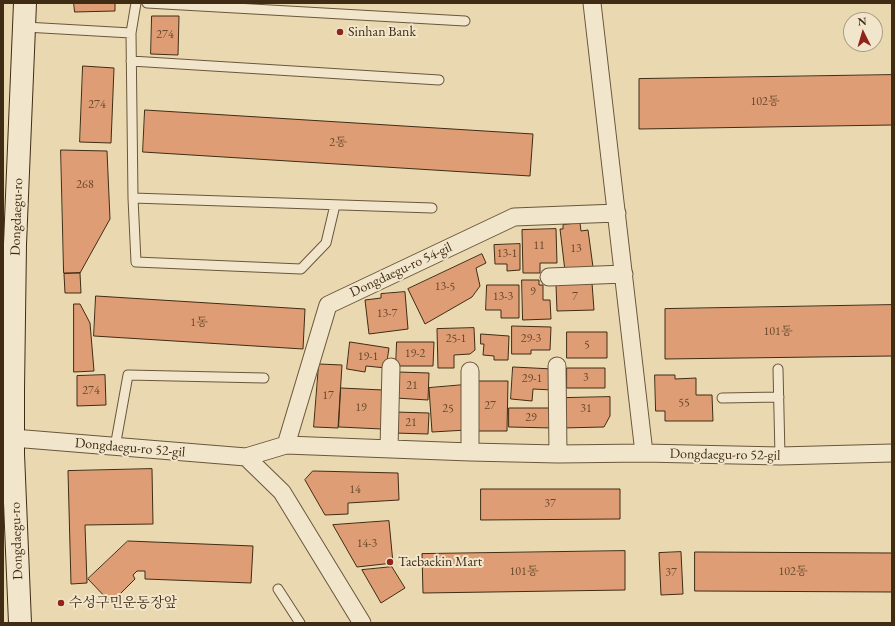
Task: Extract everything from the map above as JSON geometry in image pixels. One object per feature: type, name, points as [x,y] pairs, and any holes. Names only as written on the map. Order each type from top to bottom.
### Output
[{"type":"main road","name":"Dongdaegu-ro","points":[[20,616],[11,567],[8,389],[14,304],[25,3]]},
{"type":"main road","points":[[3,276],[8,269],[15,244]]},
{"type":"main road","points":[[3,324],[14,304]]},
{"type":"main road","points":[[3,514],[11,567]]},
{"type":"street","points":[[592,3],[644,453]]},
{"type":"street","name":"Dongdaegu-ro 54-gil","points":[[286,444],[328,305],[514,217],[617,213]]},
{"type":"street","points":[[549,277],[624,274]]},
{"type":"street","points":[[557,366],[558,454]]},
{"type":"street","points":[[389,449],[392,367]]},
{"type":"street","points":[[470,371],[470,452]]},
{"type":"street","name":"Dongdaegu-ro 52-gil","points":[[10,447],[116,447],[246,457],[286,444],[470,452],[558,454],[644,453],[780,456],[892,453]]},
{"type":"street","points":[[246,457],[282,492],[362,623]]},
{"type":"lane","points":[[136,3],[131,33],[133,198],[136,262],[301,269],[326,243],[335,205]]},
{"type":"lane","points":[[147,3],[465,21]]},
{"type":"lane","points":[[25,27],[131,33]]},
{"type":"lane","points":[[131,61],[439,80]]},
{"type":"lane","points":[[133,198],[432,208]]},
{"type":"lane","points":[[778,369],[780,456]]},
{"type":"lane","points":[[116,447],[128,375],[264,378]]},
{"type":"lane","points":[[722,398],[779,397]]},
{"type":"lane","points":[[278,589],[300,623]]},
{"type":"building","points":[[74,3],[115,3],[115,11],[75,12]]},
{"type":"building","points":[[152,16],[179,16],[178,55],[151,54]]},
{"type":"building","points":[[83,66],[114,68],[111,143],[80,142]]},
{"type":"building","points":[[892,75],[892,125],[639,129],[639,79]]},
{"type":"building","points":[[145,110],[533,134],[530,176],[143,152]]},
{"type":"building","points":[[61,150],[107,151],[110,219],[80,273],[64,273]]},
{"type":"building","points":[[580,223],[581,231],[588,230],[593,267],[565,271],[560,229],[563,229],[563,225]]},
{"type":"building","points":[[556,229],[557,263],[540,263],[540,273],[523,273],[522,230]]},
{"type":"building","points":[[520,244],[520,270],[507,271],[507,264],[495,264],[494,245]]},
{"type":"building","points":[[482,254],[486,263],[476,268],[480,286],[472,297],[425,324],[408,289]]},
{"type":"building","points":[[80,273],[81,293],[65,293],[64,274]]},
{"type":"building","points":[[522,280],[539,280],[539,285],[543,285],[543,300],[550,300],[551,319],[523,320]]},
{"type":"building","points":[[592,283],[594,310],[557,311],[556,285]]},
{"type":"building","points":[[487,285],[519,285],[519,318],[501,318],[501,310],[486,310]]},
{"type":"building","points":[[405,292],[408,329],[369,334],[365,300],[381,298],[381,294]]},
{"type":"building","points":[[96,296],[305,309],[303,349],[94,336]]},
{"type":"building","points":[[74,304],[80,304],[90,323],[94,371],[74,372]]},
{"type":"building","points":[[892,305],[892,356],[665,359],[665,309]]},
{"type":"building","points":[[512,326],[551,327],[550,350],[531,350],[531,354],[512,354]]},
{"type":"building","points":[[474,328],[475,350],[470,354],[454,355],[454,368],[438,368],[437,329]]},
{"type":"building","points":[[567,332],[607,332],[607,358],[567,358]]},
{"type":"building","points":[[481,334],[509,336],[508,360],[494,360],[494,356],[483,355],[484,344],[481,344]]},
{"type":"building","points":[[350,342],[389,348],[386,368],[366,366],[365,372],[347,369]]},
{"type":"building","points":[[397,342],[434,342],[433,366],[396,366]]},
{"type":"building","points":[[319,364],[342,365],[338,428],[314,427]]},
{"type":"building","points":[[513,367],[553,369],[552,390],[533,389],[532,401],[511,399]]},
{"type":"building","points":[[567,368],[605,368],[605,388],[567,388]]},
{"type":"building","points":[[398,372],[429,373],[428,400],[395,398]]},
{"type":"building","points":[[105,375],[106,405],[77,406],[77,376]]},
{"type":"building","points":[[655,375],[675,375],[675,379],[696,378],[696,395],[712,395],[713,421],[665,421],[665,411],[656,411]]},
{"type":"building","points":[[473,381],[508,381],[507,431],[473,431]]},
{"type":"building","points":[[464,385],[467,430],[432,432],[429,388]]},
{"type":"building","points":[[341,388],[383,390],[382,429],[339,427]]},
{"type":"building","points":[[610,397],[610,416],[604,427],[562,428],[565,398]]},
{"type":"building","points":[[509,408],[554,408],[553,428],[509,427]]},
{"type":"building","points":[[395,412],[429,413],[428,434],[394,433]]},
{"type":"building","points":[[152,469],[153,524],[85,525],[87,583],[71,584],[68,471]]},
{"type":"building","points":[[313,471],[398,473],[399,500],[348,503],[348,514],[325,515],[305,480]]},
{"type":"building","points":[[481,489],[620,489],[620,519],[481,520]]},
{"type":"building","points":[[389,521],[393,563],[357,567],[333,525]]},
{"type":"building","points":[[128,541],[253,546],[251,583],[145,579],[145,571],[137,571],[133,575],[135,579],[111,603],[88,579]]},
{"type":"building","points":[[625,551],[625,590],[423,593],[422,554]]},
{"type":"building","points":[[681,552],[683,594],[661,595],[659,553]]},
{"type":"building","points":[[695,552],[892,553],[892,592],[695,591]]},
{"type":"building","points":[[392,567],[405,588],[381,603],[362,570]]},
{"type":"place","name":"Sinhan Bank","points":[[340,32]]},
{"type":"place","name":"Taebaekin Mart","points":[[390,562]]},
{"type":"place","name":"수성구민운동장앞","points":[[61,603]]}]
